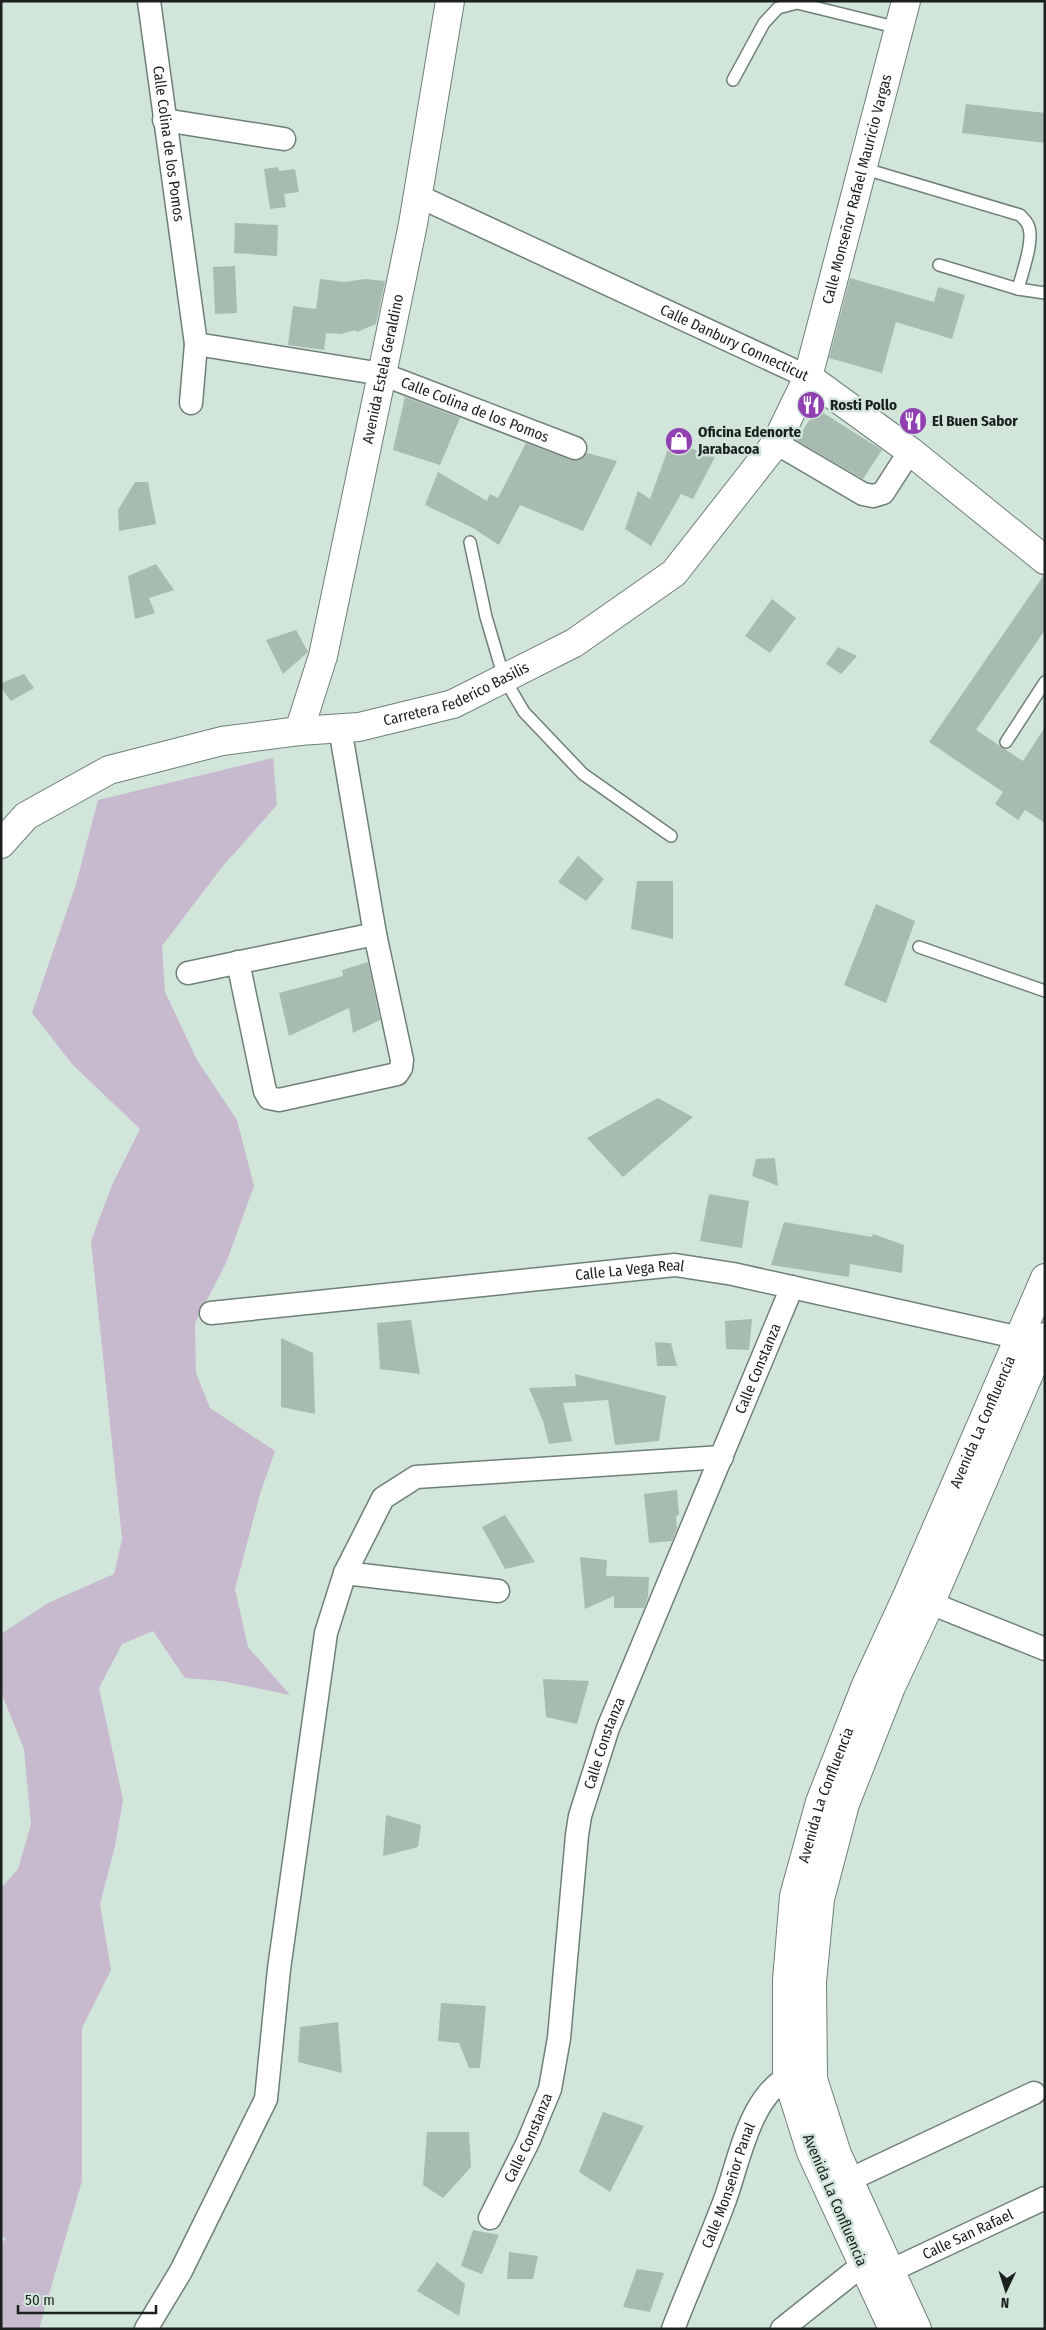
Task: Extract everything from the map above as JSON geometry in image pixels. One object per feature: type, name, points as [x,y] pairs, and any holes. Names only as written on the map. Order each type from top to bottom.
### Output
[{"type":"street","name":"Calle Colina de los Pomos","points":[[149,1],[196,344],[191,403]]},
{"type":"street","name":"Calle Monseñor Rafael Mauricio Vargas","points":[[808,377],[906,1]]},
{"type":"street","name":"Avenida Estela Geraldino","points":[[299,731],[323,656],[412,224],[444,2]]},
{"type":"street","points":[[164,120],[284,139]]},
{"type":"street","name":"Calle Danbury Connecticut","points":[[416,195],[808,377],[910,451],[1045,560]]},
{"type":"street","name":"Calle Colina de los Pomos","points":[[196,344],[382,374],[574,448]]},
{"type":"street","name":"Carretera Federico Basilis","points":[[1,844],[26,816],[109,770],[222,741],[299,731],[359,727],[453,704],[574,643],[674,573],[776,442],[808,377]]},
{"type":"street","points":[[776,442],[863,494],[873,496],[883,493],[910,451]]},
{"type":"street","points":[[238,962],[265,1091],[269,1098],[278,1100],[397,1074],[401,1068],[402,1060],[375,934],[340,728]]},
{"type":"street","points":[[188,973],[375,934]]},
{"type":"street","name":"Calle La Vega Real","points":[[211,1313],[675,1265],[792,1287],[1035,1339]]},
{"type":"street","name":"Avenida La Confluencia","points":[[917,2329],[811,2152],[787,1980],[794,1896],[820,1802],[866,1685],[919,1599],[1035,1339],[1045,1278]]},
{"type":"street","name":"Calle Constanza","points":[[490,2218],[540,2117],[552,2081],[559,2038],[580,1816],[608,1728],[792,1287]]},
{"type":"street","points":[[146,2329],[181,2271],[266,2099],[280,1969],[326,1633],[345,1573],[383,1498],[416,1477],[722,1457]]},
{"type":"street","points":[[345,1573],[498,1591]]},
{"type":"street","points":[[919,1599],[1045,1648]]},
{"type":"street","name":"Avenida La Confluencia","points":[[800,2072],[813,2079],[836,2154],[849,2180],[878,2262],[893,2329]]},
{"type":"street","name":"Calle Monseñor Panal","points":[[673,2329],[724,2203],[746,2131],[759,2109],[800,2072]]},
{"type":"street","points":[[849,2180],[1034,2093]]},
{"type":"street","name":"Calle San Rafael","points":[[782,2329],[878,2262],[1045,2198]]},
{"type":"lane","points":[[733,80],[764,24],[778,8],[797,3],[899,28]]},
{"type":"lane","points":[[862,168],[1020,215],[1028,225],[1030,236],[1018,288]]},
{"type":"lane","points":[[938,265],[1018,288],[1045,293]]},
{"type":"lane","points":[[470,542],[486,617],[504,678],[524,712],[583,774],[671,836]]},
{"type":"lane","points":[[1006,742],[1045,682]]},
{"type":"lane","points":[[919,948],[1045,991]]},
{"type":"shaded area","points":[[273,758],[277,805],[222,867],[162,946],[165,992],[197,1060],[237,1120],[254,1186],[226,1263],[195,1323],[196,1373],[210,1408],[275,1451],[260,1494],[235,1589],[248,1647],[290,1695],[222,1681],[185,1678],[153,1631],[122,1644],[99,1688],[123,1800],[115,1846],[100,1904],[111,1970],[82,2028],[82,2181],[39,2329],[1,2329],[1,2243],[6,2239],[1,2235],[1,1888],[18,1869],[31,1824],[24,1749],[1,1692],[1,1634],[48,1603],[114,1574],[122,1539],[91,1241],[112,1185],[140,1129],[73,1065],[32,1013],[76,884],[98,800]]},
{"type":"building","points":[[966,104],[1045,113],[1045,143],[962,133]]},
{"type":"building","points":[[278,167],[279,171],[295,169],[299,192],[284,194],[286,207],[270,209],[264,169]]},
{"type":"building","points":[[235,223],[278,225],[277,256],[234,253]]},
{"type":"building","points":[[235,266],[237,313],[215,314],[213,267]]},
{"type":"building","points":[[850,278],[934,302],[938,287],[965,295],[952,339],[896,322],[882,373],[829,358]]},
{"type":"building","points":[[320,279],[345,282],[365,279],[385,281],[376,324],[357,332],[356,330],[341,334],[326,333],[324,350],[288,345],[293,306],[316,309]]},
{"type":"building","points":[[405,397],[460,418],[440,465],[393,450]]},
{"type":"building","points":[[817,409],[882,450],[863,479],[796,440]]},
{"type":"building","points":[[671,441],[715,457],[693,499],[681,494],[651,546],[625,529],[638,491],[650,499]]},
{"type":"building","points":[[526,443],[571,460],[583,458],[587,453],[617,461],[583,531],[520,505],[499,545],[473,528],[425,505],[438,472],[487,501],[490,494],[498,498]]},
{"type":"building","points":[[135,482],[148,482],[156,524],[119,531],[118,510]]},
{"type":"building","points":[[156,564],[174,590],[149,598],[155,613],[135,619],[128,576]]},
{"type":"building","points":[[1044,575],[1045,630],[976,730],[1023,761],[1045,727],[1045,823],[1025,810],[1018,820],[995,804],[1003,792],[929,742]]},
{"type":"building","points":[[772,599],[796,618],[770,653],[745,636]]},
{"type":"building","points":[[296,630],[308,652],[283,674],[266,640]]},
{"type":"building","points":[[838,647],[857,656],[841,674],[826,664]]},
{"type":"building","points":[[24,674],[34,688],[11,701],[1,688],[1,683]]},
{"type":"building","points":[[578,856],[604,879],[586,901],[558,882]]},
{"type":"building","points":[[637,881],[673,881],[673,939],[631,929]]},
{"type":"building","points":[[876,904],[915,921],[886,1003],[844,985]]},
{"type":"building","points":[[368,962],[380,1020],[353,1033],[349,1008],[289,1036],[279,993],[343,976],[342,970]]},
{"type":"building","points":[[658,1098],[693,1117],[623,1177],[587,1138]]},
{"type":"building","points":[[775,1158],[778,1186],[752,1176],[756,1159]]},
{"type":"building","points":[[709,1194],[749,1201],[742,1248],[700,1241]]},
{"type":"building","points":[[784,1222],[872,1237],[873,1234],[904,1245],[902,1273],[850,1264],[849,1277],[771,1265]]},
{"type":"building","points":[[752,1319],[749,1350],[726,1349],[725,1321]]},
{"type":"building","points":[[411,1320],[420,1374],[380,1369],[377,1323]]},
{"type":"building","points":[[281,1338],[313,1353],[315,1414],[281,1407]]},
{"type":"building","points":[[655,1342],[671,1343],[677,1366],[657,1366]]},
{"type":"building","points":[[575,1374],[666,1396],[659,1441],[615,1445],[608,1400],[563,1403],[572,1441],[549,1444],[543,1421],[529,1388],[576,1386]]},
{"type":"building","points":[[677,1490],[679,1515],[676,1516],[677,1528],[672,1541],[649,1543],[644,1494]]},
{"type":"building","points":[[505,1515],[535,1562],[505,1569],[482,1527]]},
{"type":"building","points":[[580,1557],[607,1560],[606,1576],[649,1577],[648,1597],[644,1608],[614,1608],[614,1596],[585,1609]]},
{"type":"building","points":[[543,1679],[589,1681],[577,1724],[546,1717]]},
{"type":"building","points":[[386,1815],[421,1825],[418,1847],[383,1856]]},
{"type":"building","points":[[441,2003],[486,2006],[480,2068],[469,2068],[459,2043],[438,2041]]},
{"type":"building","points":[[338,2022],[342,2073],[298,2062],[300,2027]]},
{"type":"building","points":[[603,2112],[644,2126],[610,2192],[579,2172]]},
{"type":"building","points":[[427,2132],[469,2132],[471,2167],[443,2198],[423,2185]]},
{"type":"building","points":[[473,2230],[499,2235],[482,2274],[461,2266]]},
{"type":"building","points":[[509,2252],[538,2256],[533,2279],[507,2279]]},
{"type":"building","points":[[437,2262],[465,2284],[459,2316],[417,2291]]},
{"type":"building","points":[[637,2269],[664,2273],[650,2312],[623,2307]]},
{"type":"place","name":"Rosti Pollo","points":[[811,405]]},
{"type":"place","name":"El Buen Sabor","points":[[913,421]]},
{"type":"place","name":"Oficina Edenorte Jarabacoa","points":[[679,441]]}]
